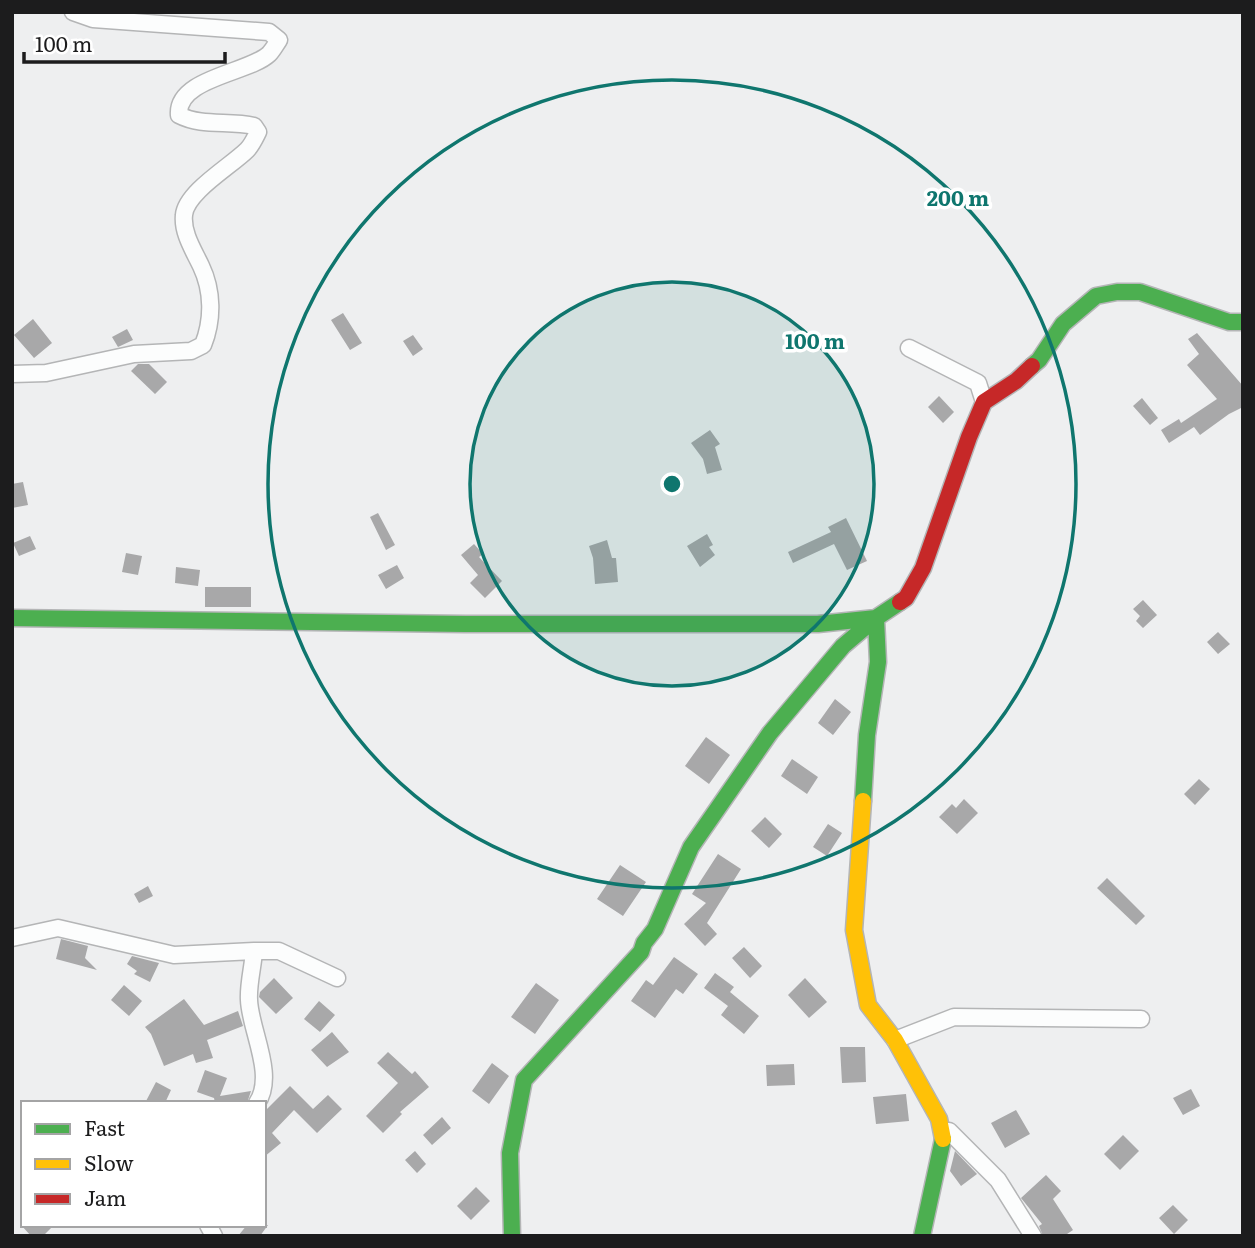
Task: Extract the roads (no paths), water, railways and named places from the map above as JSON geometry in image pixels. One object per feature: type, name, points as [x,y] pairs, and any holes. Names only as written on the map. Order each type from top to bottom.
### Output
[{"type":"street","points":[[12,374],[46,373],[134,354],[191,351],[203,345],[210,328],[211,302],[202,269],[188,242],[183,214],[195,194],[249,148],[258,132],[254,126],[240,123],[191,122],[179,115],[178,110],[183,99],[200,85],[268,55],[279,40],[269,32],[93,19],[72,12]]},
{"type":"street","points":[[512,1236],[510,1153],[524,1080],[641,952],[644,943],[655,929],[691,847],[770,733],[843,646],[906,597],[923,568],[984,402],[1016,381],[1039,360],[1063,324],[1096,296],[1140,292],[1229,322],[1243,322]]},
{"type":"street","points":[[909,348],[978,383],[984,402]]},
{"type":"street","points":[[12,618],[520,624],[818,624],[876,618]]},
{"type":"street","points":[[876,618],[878,662],[867,735],[854,930],[868,1005],[895,1040],[939,1119],[943,1139],[922,1236]]},
{"type":"street","points":[[12,938],[58,928],[174,955],[279,951],[337,978]]},
{"type":"street","points":[[254,951],[249,1001],[264,1072],[258,1101]]},
{"type":"street","points":[[895,1040],[954,1017],[1142,1019]]},
{"type":"street","points":[[943,1139],[949,1131],[998,1180],[1033,1236]]}]
